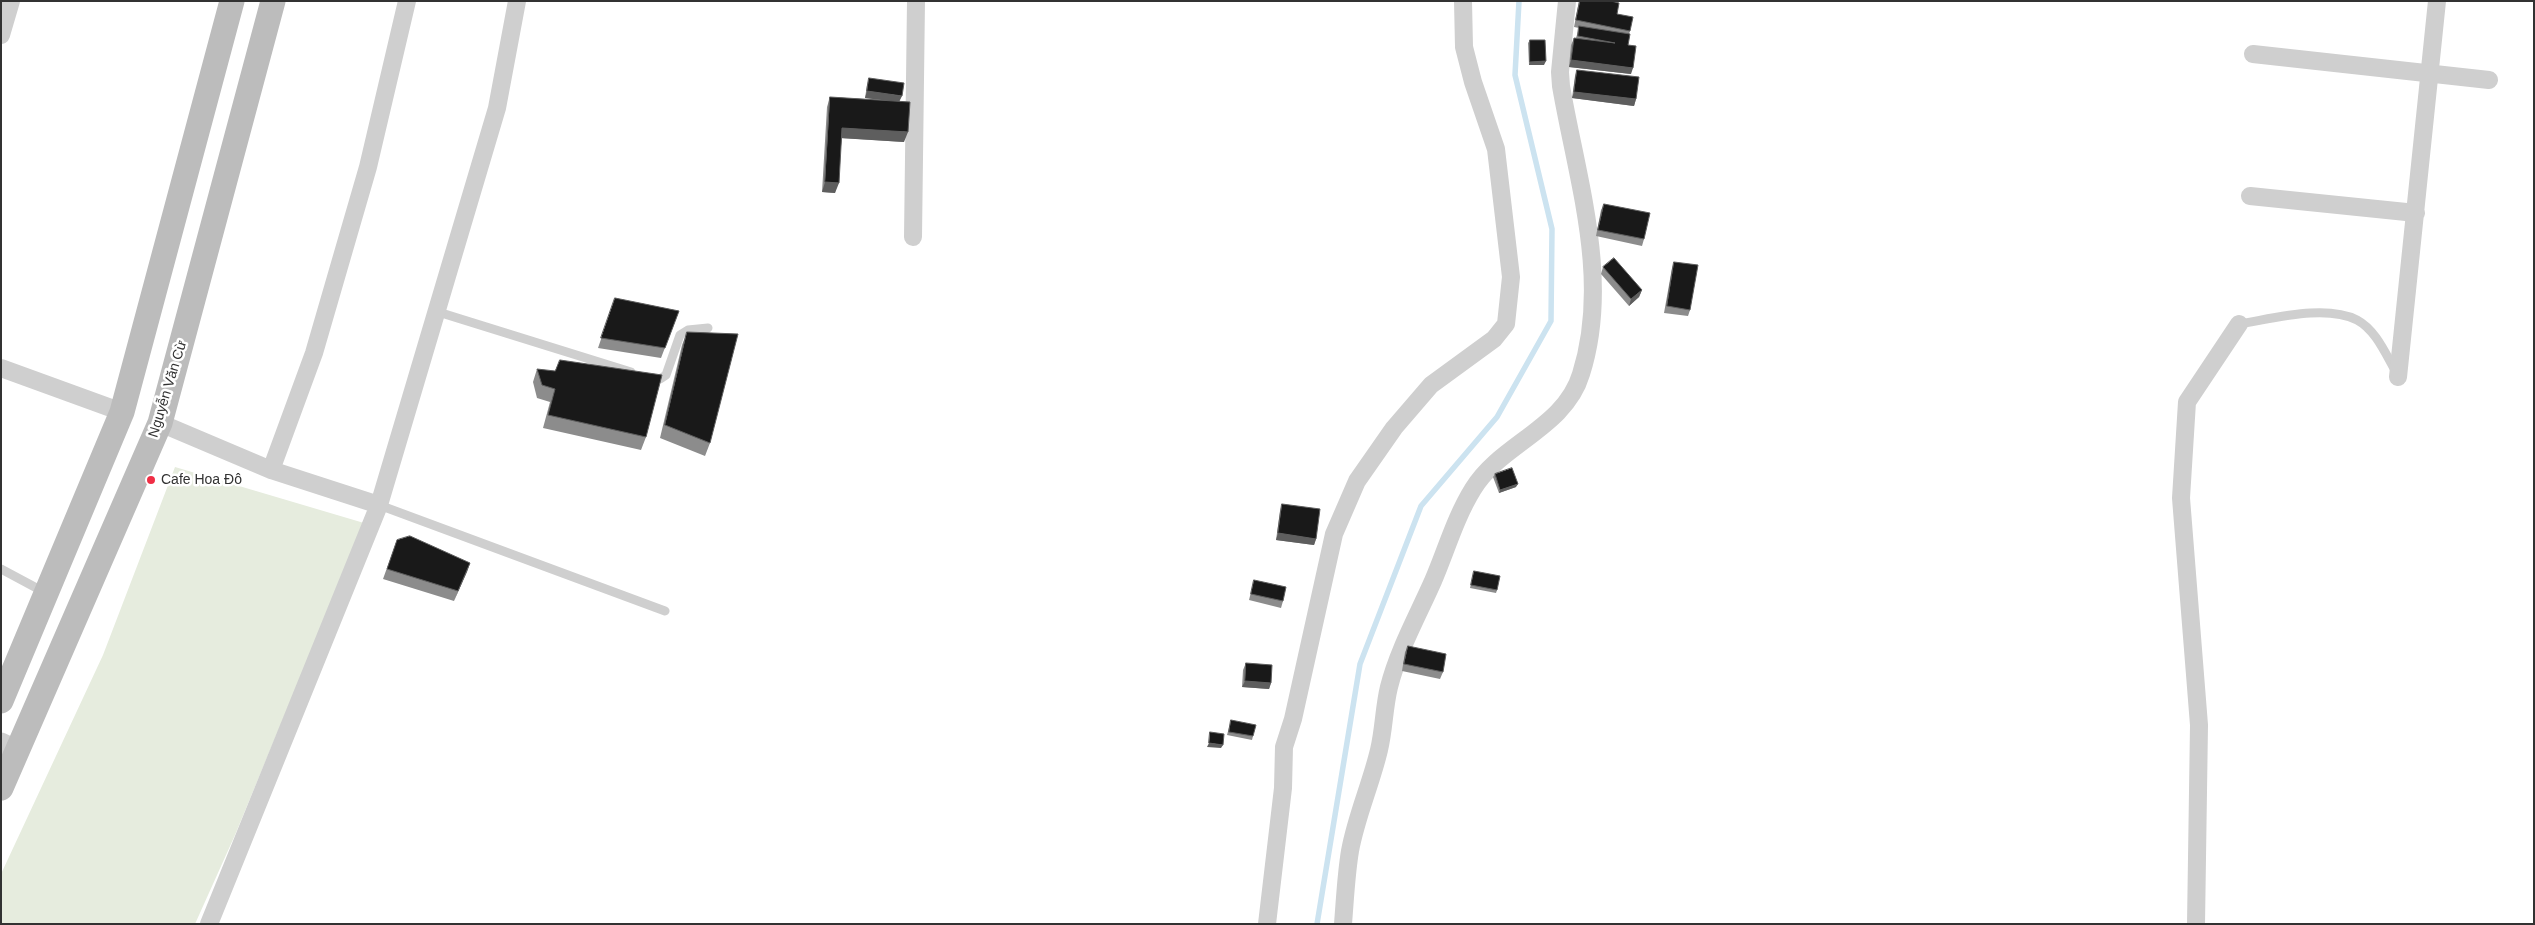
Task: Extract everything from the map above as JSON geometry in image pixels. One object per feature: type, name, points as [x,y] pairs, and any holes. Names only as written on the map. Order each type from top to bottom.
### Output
[{"type":"main road","points":[[1,701],[122,412],[232,1]]},
{"type":"main road","name":"Nguyễn Văn Cừ","points":[[1,788],[10,747],[160,424],[273,1]]},
{"type":"main road","points":[[122,412],[160,424]]},
{"type":"street","points":[[1,35],[11,1]]},
{"type":"street","points":[[271,470],[314,353],[368,167],[407,1]]},
{"type":"street","points":[[209,924],[379,505],[435,311],[497,108],[517,1]]},
{"type":"street","points":[[913,237],[916,1]]},
{"type":"street","points":[[1267,924],[1283,788],[1284,747],[1293,719],[1334,534],[1357,481],[1394,428],[1431,385],[1494,339],[1506,324],[1511,277],[1496,149],[1473,82],[1464,47],[1463,1]]},
{"type":"street","points":[[1343,924],[1350,850],[1379,750],[1389,686],[1454,526],[1474,488],[1497,462],[1540,428],[1565,404],[1581,377],[1587,351],[1592,292],[1590,243],[1584,200],[1561,86],[1560,72],[1566,1]]},
{"type":"street","points":[[2398,377],[2437,1]]},
{"type":"street","points":[[2254,54],[2430,75],[2489,80]]},
{"type":"street","points":[[2250,196],[2416,214]]},
{"type":"street","points":[[2196,924],[2199,725],[2182,498],[2187,402],[2239,324]]},
{"type":"street","points":[[1,368],[122,412]]},
{"type":"street","points":[[160,424],[271,470],[379,505]]},
{"type":"lane","points":[[435,311],[654,380],[666,375],[680,336],[684,332],[708,328]]},
{"type":"lane","points":[[2239,324],[2291,315],[2329,313],[2357,320],[2375,337],[2398,377]]},
{"type":"lane","points":[[379,505],[665,611]]},
{"type":"lane","points":[[1,568],[46,594]]},
{"type":"shaded area","points":[[175,467],[364,523],[235,835],[195,924],[1,924],[1,874],[103,655]]},
{"type":"building","points":[[1580,1],[1611,1],[1619,3],[1617,14],[1633,17],[1630,31],[1576,20]]},
{"type":"building","points":[[1579,26],[1630,34],[1628,45],[1636,46],[1633,68],[1571,60],[1574,38],[1615,43],[1578,36]]},
{"type":"building","points":[[1530,40],[1545,40],[1546,61],[1530,62]]},
{"type":"building","points":[[1577,70],[1639,77],[1636,99],[1574,92]]},
{"type":"building","points":[[869,78],[904,83],[902,96],[867,91]]},
{"type":"building","points":[[830,97],[910,102],[908,132],[842,128],[839,183],[825,182]]},
{"type":"building","points":[[1604,204],[1650,213],[1644,239],[1598,230]]},
{"type":"building","points":[[1614,258],[1642,290],[1631,299],[1603,267]]},
{"type":"building","points":[[1674,262],[1698,265],[1690,310],[1667,306]]},
{"type":"building","points":[[615,298],[679,311],[665,348],[601,338]]},
{"type":"building","points":[[687,332],[738,334],[710,443],[665,425]]},
{"type":"building","points":[[560,360],[662,375],[646,437],[548,415],[555,389],[542,385],[537,369],[555,371]]},
{"type":"building","points":[[1512,468],[1518,484],[1500,490],[1495,474]]},
{"type":"building","points":[[1282,504],[1320,509],[1316,539],[1278,533]]},
{"type":"building","points":[[410,536],[470,563],[458,591],[387,569],[397,540]]},
{"type":"building","points":[[1474,571],[1500,576],[1497,590],[1471,585]]},
{"type":"building","points":[[1254,580],[1286,587],[1283,601],[1251,594]]},
{"type":"building","points":[[1408,646],[1446,654],[1443,672],[1404,664]]},
{"type":"building","points":[[1246,663],[1272,665],[1271,683],[1245,681]]},
{"type":"building","points":[[1231,720],[1256,725],[1253,736],[1229,732]]},
{"type":"building","points":[[1210,732],[1224,734],[1223,745],[1209,743]]},
{"type":"waterway","points":[[1317,924],[1360,664],[1421,506],[1497,417],[1551,321],[1552,229],[1515,75],[1519,1]]},
{"type":"place","name":"Cafe Hoa Đô","points":[[151,480]]}]
